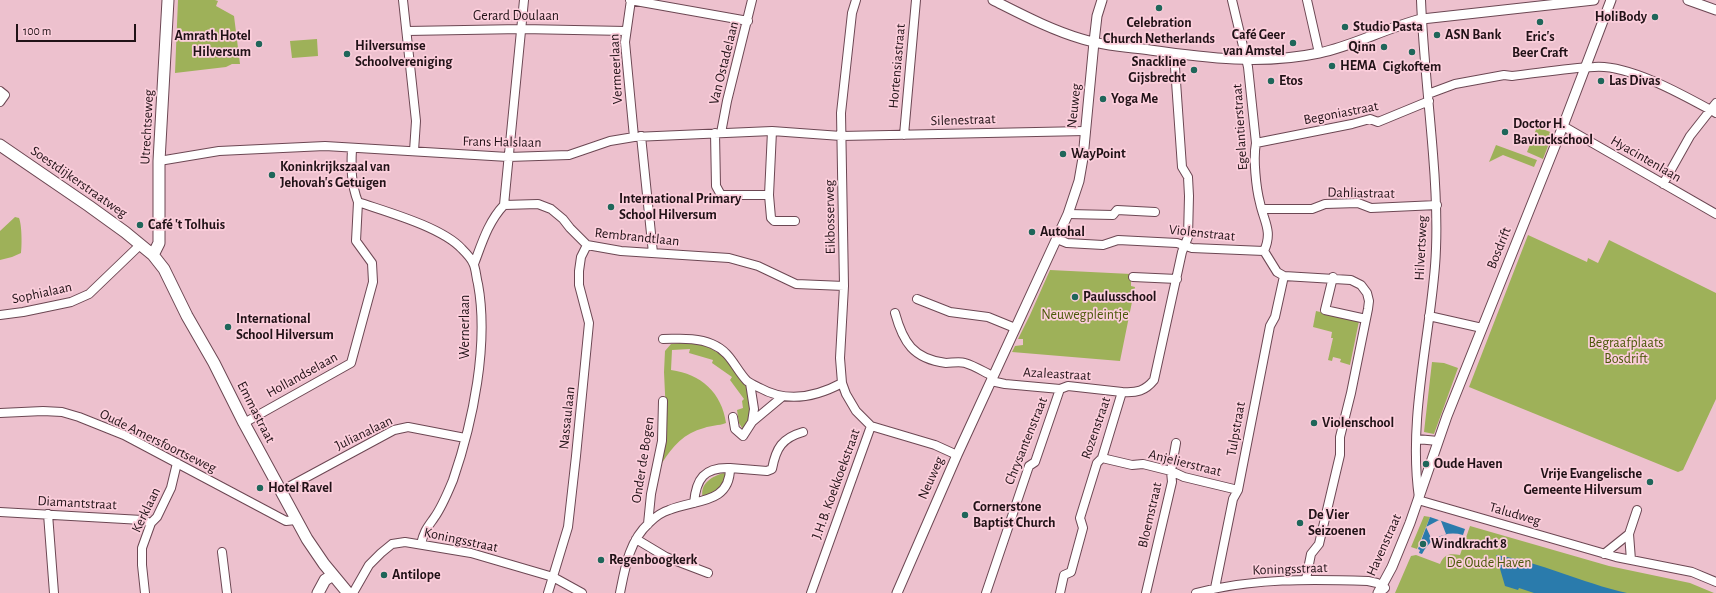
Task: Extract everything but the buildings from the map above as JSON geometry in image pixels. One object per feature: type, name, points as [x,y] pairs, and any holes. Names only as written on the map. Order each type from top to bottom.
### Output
[{"type":"main road","name":"Utrechtseweg","points":[[154,255],[159,243],[160,161],[168,0]]},
{"type":"main road","name":"Soestdijkerstraatweg","points":[[0,145],[89,206],[140,244]]},
{"type":"main road","name":"Emmastraat","points":[[140,244],[154,255],[164,269],[187,316],[214,363],[296,520],[307,539],[348,593]]},
{"type":"main road","points":[[318,593],[325,580],[333,575]]},
{"type":"street","points":[[403,0],[416,121],[414,151]]},
{"type":"street","points":[[474,264],[485,234],[496,214],[504,206],[524,0]]},
{"type":"street","points":[[631,0],[748,21]]},
{"type":"street","name":"Vermeerlaan","points":[[631,0],[625,42],[653,253]]},
{"type":"street","name":"Van Ostadelaan","points":[[752,0],[748,21],[718,133],[716,186],[721,195],[769,195]]},
{"type":"street","name":"Eikbosserweg","points":[[856,0],[852,12],[841,113],[844,286],[840,358],[842,383],[846,394],[856,411],[871,426]]},
{"type":"street","name":"Hortensiastraat","points":[[904,135],[916,0]]},
{"type":"street","points":[[993,0],[1061,31],[1094,42],[1174,53],[1246,60],[1281,59],[1337,49],[1398,26],[1422,19],[1594,0]]},
{"type":"street","name":"Neuweg","points":[[897,593],[957,455],[1068,214],[1079,181],[1097,16],[1102,0]]},
{"type":"street","name":"Egelantierstraat","points":[[1232,0],[1248,67],[1256,143],[1254,153],[1259,202],[1266,222],[1268,240],[1264,251]]},
{"type":"street","points":[[1307,0],[1319,53]]},
{"type":"street","name":"Hilvertsweg","points":[[1417,502],[1417,439],[1420,383],[1435,266],[1437,205],[1421,0]]},
{"type":"street","name":"Bosdrift","points":[[1417,502],[1438,441],[1586,68],[1611,0]]},
{"type":"street","points":[[1688,0],[1716,10]]},
{"type":"street","name":"Gerard Doulaan","points":[[407,31],[522,29],[626,30]]},
{"type":"street","name":"Rozenstraat","points":[[1060,593],[1064,575],[1071,572],[1082,528],[1080,518],[1097,462],[1102,458],[1122,392],[1142,391],[1154,380],[1182,252],[1186,246],[1188,237],[1188,177],[1182,167],[1174,53]]},
{"type":"street","name":"Begoniastraat","points":[[1256,143],[1370,119],[1378,122],[1456,84],[1504,75],[1512,76],[1594,67],[1628,72],[1679,94],[1713,111]]},
{"type":"street","points":[[0,91],[5,95],[0,102]]},
{"type":"street","points":[[1663,184],[1690,136],[1713,111],[1716,103]]},
{"type":"street","name":"Hyacintenlaan","points":[[1563,126],[1716,214]]},
{"type":"street","name":"Frans Halslaan","points":[[160,161],[218,151],[325,146],[352,149],[508,157],[569,155],[610,140],[637,136],[772,131],[841,136]]},
{"type":"street","points":[[772,131],[769,195],[771,218],[774,221],[795,221]]},
{"type":"street","name":"Silenestraat","points":[[841,136],[1085,131]]},
{"type":"street","points":[[352,149],[351,173],[354,192],[358,202]]},
{"type":"street","name":"Wernerlaan","points":[[358,202],[430,228],[446,236],[462,248],[474,264],[479,293],[481,318],[480,351],[474,400],[453,480],[445,499],[434,518],[423,532],[421,544]]},
{"type":"street","name":"Hollandselaan","points":[[244,423],[351,363],[373,282],[372,263],[356,241],[358,202]]},
{"type":"street","name":"Dahliastraat","points":[[1262,209],[1312,209],[1325,204],[1358,203],[1370,208],[1437,205]]},
{"type":"street","name":"Rembrandtlaan","points":[[504,206],[538,204],[551,209],[563,219],[587,245],[622,251],[729,258],[758,266],[796,284],[844,286]]},
{"type":"street","points":[[1068,214],[1113,215],[1117,210],[1154,212]]},
{"type":"street","name":"Violenstraat","points":[[1057,239],[1067,243],[1103,245],[1118,240],[1177,242],[1192,248],[1264,251]]},
{"type":"street","name":"Sophialaan","points":[[0,315],[71,302],[89,294],[140,244]]},
{"type":"street","name":"Nassaulaan","points":[[548,593],[568,527],[588,346],[589,323],[579,285],[581,257],[587,245]]},
{"type":"street","points":[[1264,251],[1276,272],[1284,276],[1351,280],[1361,285],[1366,293],[1368,301],[1366,319],[1351,393],[1340,437],[1340,455],[1319,544],[1311,554],[1306,579]]},
{"type":"street","name":"Tulpstraat","points":[[1215,588],[1233,499],[1238,490],[1270,326],[1275,317],[1284,276]]},
{"type":"street","points":[[1133,278],[1177,279]]},
{"type":"street","points":[[1333,278],[1325,310],[1366,319]]},
{"type":"street","points":[[917,299],[950,312],[988,317],[1015,328]]},
{"type":"street","points":[[895,313],[900,332],[911,348],[926,358],[947,363],[965,363],[992,378]]},
{"type":"street","points":[[1429,316],[1482,328]]},
{"type":"street","points":[[663,339],[694,339],[711,344],[727,353],[750,383],[769,393],[782,397],[817,393],[842,383]]},
{"type":"street","name":"Azaleastraat","points":[[992,378],[1005,384],[1060,389],[1068,386],[1122,392]]},
{"type":"street","points":[[750,383],[754,409],[752,422]]},
{"type":"street","name":"Chrysantenstraat","points":[[986,593],[1029,466],[1035,462],[1060,389]]},
{"type":"street","points":[[733,417],[735,429],[743,436],[752,422],[782,397]]},
{"type":"street","name":"Onder de Bogen","points":[[648,524],[651,494],[662,441],[663,400]]},
{"type":"street","name":"Oude Amersfoortseweg","points":[[0,413],[43,411],[62,412],[74,415],[124,435],[286,521],[296,520]]},
{"type":"street","name":"J.H.B. Koekkoekstraat","points":[[811,593],[871,426],[935,445],[957,455]]},
{"type":"street","name":"Julianalaan","points":[[281,491],[394,430],[408,427],[465,438]]},
{"type":"street","points":[[694,503],[695,488],[700,479],[709,471],[720,468],[767,471],[772,469],[774,456],[781,444],[793,435],[803,432]]},
{"type":"street","points":[[1417,439],[1438,441]]},
{"type":"street","name":"Bloemstraat","points":[[1146,593],[1172,482],[1171,471],[1176,443]]},
{"type":"street","name":"Anjelierstraat","points":[[1102,458],[1132,465],[1143,464],[1171,471],[1184,478],[1238,490]]},
{"type":"street","name":"Kerklaan","points":[[144,593],[142,548],[151,522],[157,517],[171,488],[177,464]]},
{"type":"street","points":[[620,593],[630,552],[636,539],[648,524],[668,510],[704,501],[718,495],[727,486],[730,476],[730,468]]},
{"type":"street","name":"Taludweg","points":[[1417,502],[1604,554],[1687,571],[1716,582]]},
{"type":"street","name":"Havenstraat","points":[[1382,590],[1417,502]]},
{"type":"street","points":[[1631,560],[1629,534],[1637,510]]},
{"type":"street","name":"Diamantstraat","points":[[0,512],[142,520],[151,522]]},
{"type":"street","points":[[48,514],[54,593]]},
{"type":"street","points":[[1604,554],[1629,534]]},
{"type":"street","points":[[636,539],[666,557],[708,573]]},
{"type":"street","name":"Koningsstraat","points":[[353,593],[369,565],[387,548],[398,543],[421,544],[472,553],[553,576],[582,593]]},
{"type":"street","points":[[222,552],[227,593]]},
{"type":"street","name":"Koningsstraat","points":[[1196,593],[1215,588],[1260,582],[1306,579],[1377,583],[1382,590]]},
{"type":"green space","points":[[178,0],[215,0],[218,1],[216,6],[234,16],[240,64],[175,73]]},
{"type":"green space","points":[[317,39],[318,56],[292,58],[290,41]]},
{"type":"green space","points":[[1537,127],[1553,133],[1543,159],[1527,152]]},
{"type":"green space","points":[[1496,145],[1537,160],[1534,167],[1503,155],[1489,162]]},
{"type":"green space","points":[[15,217],[19,218],[21,225],[21,253],[0,260],[0,231]]},
{"type":"green space","name":"Begraafplaats Bosdrift","points":[[1528,235],[1587,262],[1588,258],[1598,263],[1609,240],[1716,293],[1716,399],[1683,470],[1678,472],[1469,387]]},
{"type":"green space","name":"Neuwegpleintje","points":[[1050,270],[1131,274],[1131,286],[1135,287],[1120,361],[1012,352],[1015,346],[1023,345],[1023,339],[1018,339]]},
{"type":"green space","points":[[1316,311],[1359,321],[1350,365],[1340,362],[1341,359],[1333,357],[1332,361],[1328,360],[1333,338],[1331,338],[1332,332],[1313,327]]},
{"type":"green space","points":[[688,342],[705,345],[730,360],[748,388],[751,411],[747,427],[742,428],[739,423],[737,410],[743,408],[742,401],[744,399],[730,380],[732,377],[712,363],[713,360],[689,353],[690,349],[672,350],[671,370],[692,376],[708,387],[715,394],[720,403],[724,412],[726,423],[707,427],[691,433],[670,451],[662,463],[666,415],[664,372],[665,351],[671,344]]},
{"type":"green space","points":[[1432,362],[1444,363],[1458,368],[1434,434],[1424,432]]},
{"type":"green space","points":[[724,473],[727,475],[720,486],[714,492],[703,498],[703,489],[708,481],[715,476]]},
{"type":"green space","points":[[1424,516],[1430,517],[1417,549],[1411,547]]},
{"type":"green space","name":"De Oude Haven","points":[[1470,526],[1609,566],[1690,583],[1714,593],[1395,593],[1411,556],[1416,555],[1440,564],[1445,556],[1453,554],[1460,555]]},
{"type":"water","points":[[1430,517],[1439,520],[1426,527]]},
{"type":"water","points":[[1440,520],[1465,529],[1463,535],[1444,535],[1446,534]]},
{"type":"water","points":[[1426,527],[1432,540],[1437,538],[1425,548],[1422,554],[1419,553],[1420,550],[1418,549]]},
{"type":"water","points":[[1496,555],[1529,562],[1594,584],[1627,593],[1534,593],[1519,588],[1518,590],[1505,586]]},
{"type":"place","name":"Celebration Church Netherlands","points":[[1159,8]]},
{"type":"place","name":"HoliBody","points":[[1655,17]]},
{"type":"place","name":"Eric's Beer Craft","points":[[1540,22]]},
{"type":"place","name":"Studio Pasta","points":[[1345,27]]},
{"type":"place","name":"ASN Bank","points":[[1437,35]]},
{"type":"place","name":"Café Geer van Amstel","points":[[1293,43]]},
{"type":"place","name":"Amrath Hotel Hilversum","points":[[259,44]]},
{"type":"place","name":"Qinn","points":[[1384,47]]},
{"type":"place","name":"Cigkoftem","points":[[1412,52]]},
{"type":"place","name":"Hilversumse Schoolvereniging","points":[[347,54]]},
{"type":"place","name":"HEMA","points":[[1332,66]]},
{"type":"place","name":"Snackline Gijsbrecht","points":[[1194,70]]},
{"type":"place","name":"Etos","points":[[1271,81]]},
{"type":"place","name":"Las Divas","points":[[1601,81]]},
{"type":"place","name":"Yoga Me","points":[[1103,99]]},
{"type":"place","name":"Doctor H. Bavinckschool","points":[[1505,132]]},
{"type":"place","name":"WayPoint","points":[[1063,154]]},
{"type":"place","name":"Koninkrijkszaal van Jehovah's Getuigen","points":[[272,175]]},
{"type":"place","name":"International Primary School Hilversum","points":[[611,207]]},
{"type":"place","name":"Café 't Tolhuis","points":[[140,225]]},
{"type":"place","name":"Autohal","points":[[1032,232]]},
{"type":"place","name":"Paulusschool","points":[[1075,297]]},
{"type":"place","name":"International School Hilversum","points":[[228,327]]},
{"type":"place","name":"Violenschool","points":[[1314,423]]},
{"type":"place","name":"Oude Haven","points":[[1426,464]]},
{"type":"place","name":"Vrije Evangelische Gemeente Hilversum","points":[[1650,482]]},
{"type":"place","name":"Hotel Ravel","points":[[260,488]]},
{"type":"place","name":"Cornerstone Baptist Church","points":[[965,515]]},
{"type":"place","name":"De Vier Seizoenen","points":[[1300,523]]},
{"type":"place","name":"Windkracht 8","points":[[1423,544]]},
{"type":"place","name":"Regenboogkerk","points":[[601,560]]},
{"type":"place","name":"Antilope","points":[[384,575]]}]
